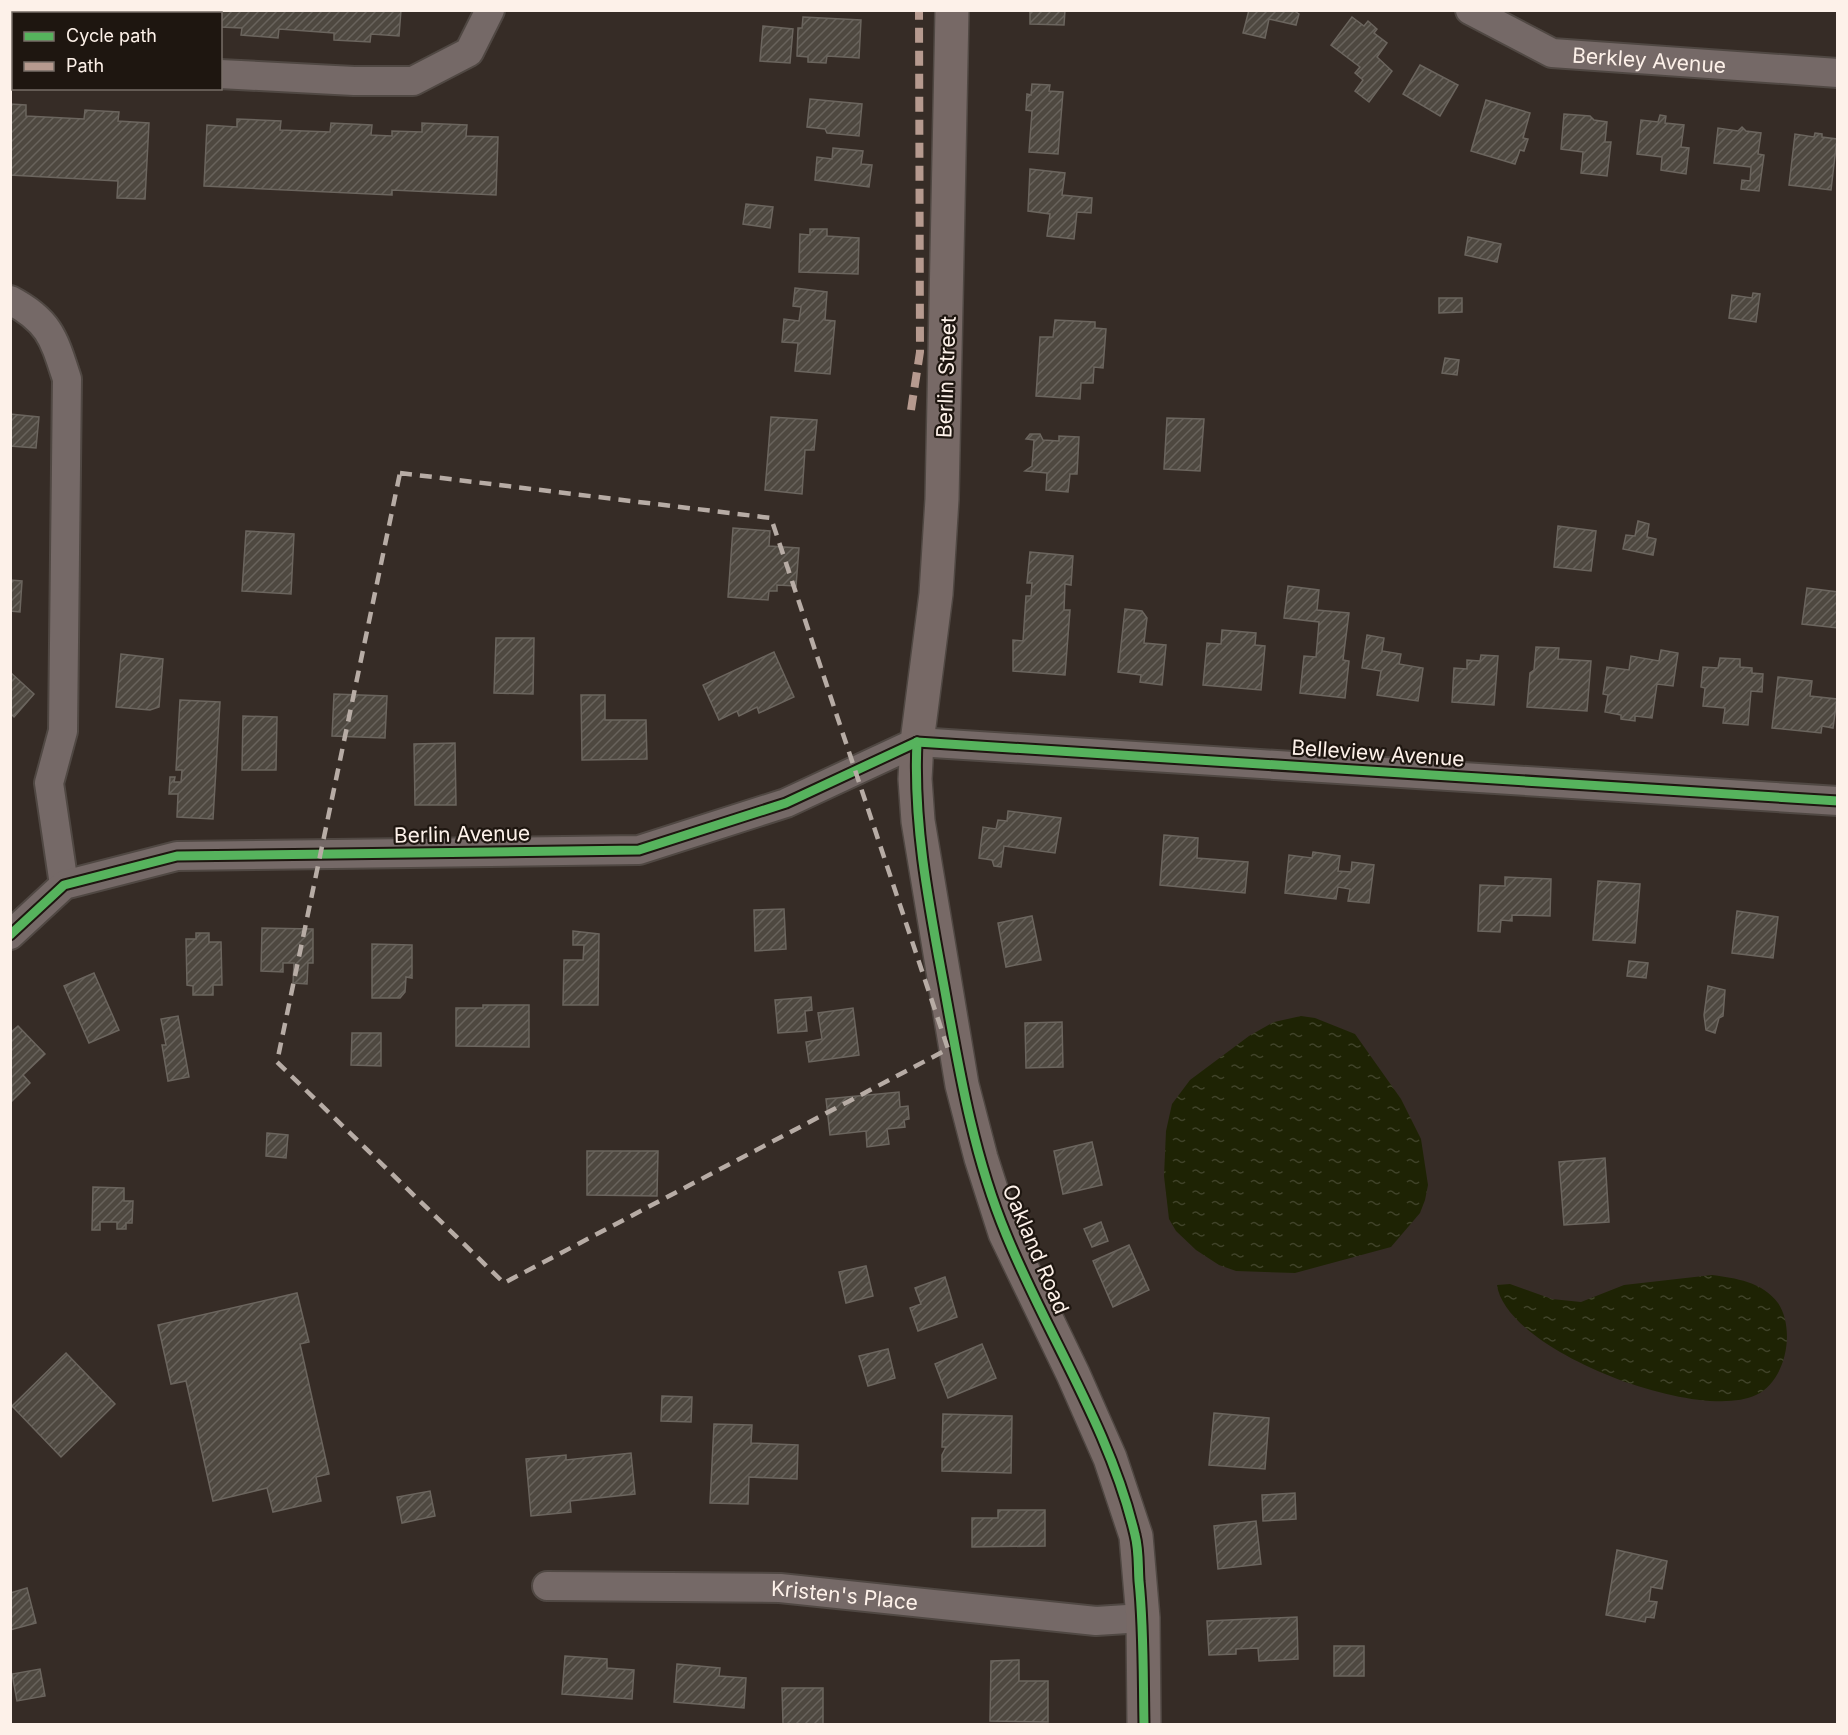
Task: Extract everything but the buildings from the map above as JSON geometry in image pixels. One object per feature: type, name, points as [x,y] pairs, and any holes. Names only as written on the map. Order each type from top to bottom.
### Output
[{"type":"main road","name":"Berlin Street","points":[[917,742],[936,594],[942,499],[952,10]]},
{"type":"main road","name":"Oakland Road","points":[[917,742],[915,779],[918,821],[962,1085],[981,1158],[1005,1233],[1073,1374],[1110,1458],[1136,1536],[1143,1618],[1144,1725]]},
{"type":"street","points":[[222,74],[354,81],[413,81],[469,52],[490,10]]},
{"type":"street","name":"Berkley Avenue","points":[[1470,10],[1552,53],[1838,73]]},
{"type":"street","points":[[10,300],[25,307],[52,334],[67,380],[63,731],[49,783],[64,885]]},
{"type":"street","name":"Belleview Avenue","points":[[917,742],[1838,801]]},
{"type":"street","name":"Berlin Avenue","points":[[10,935],[64,885],[177,856],[639,850],[786,803],[917,742]]},
{"type":"street","name":"Kristen's Place","points":[[547,1586],[780,1588],[1096,1621],[1143,1618]]},
{"type":"highlighted area","points":[[400,473],[771,518],[948,1049],[504,1283],[277,1062]]},
{"type":"water","points":[[1301,1016],[1315,1018],[1355,1034],[1401,1099],[1421,1139],[1428,1185],[1425,1200],[1420,1213],[1391,1247],[1295,1273],[1236,1271],[1219,1265],[1196,1250],[1176,1231],[1169,1219],[1164,1176],[1166,1131],[1172,1104],[1190,1080],[1249,1036],[1274,1022]]},
{"type":"water","points":[[1712,1275],[1748,1282],[1765,1290],[1778,1303],[1783,1314],[1787,1340],[1781,1367],[1775,1379],[1756,1395],[1729,1401],[1692,1399],[1651,1390],[1608,1375],[1568,1356],[1533,1334],[1508,1310],[1497,1285],[1510,1284],[1552,1299],[1581,1302],[1624,1285]]},
{"type":"marked path","points":[[911,410],[920,352],[919,10]]},
{"type":"cycle path","points":[[917,742],[917,803],[928,895],[955,1049],[984,1174],[1022,1272],[1094,1419],[1110,1457],[1135,1535],[1142,1617],[1144,1724]]},
{"type":"cycle path","points":[[917,742],[1838,801]]},
{"type":"cycle path","points":[[10,935],[64,885],[177,856],[639,850],[786,803],[917,742]]}]
